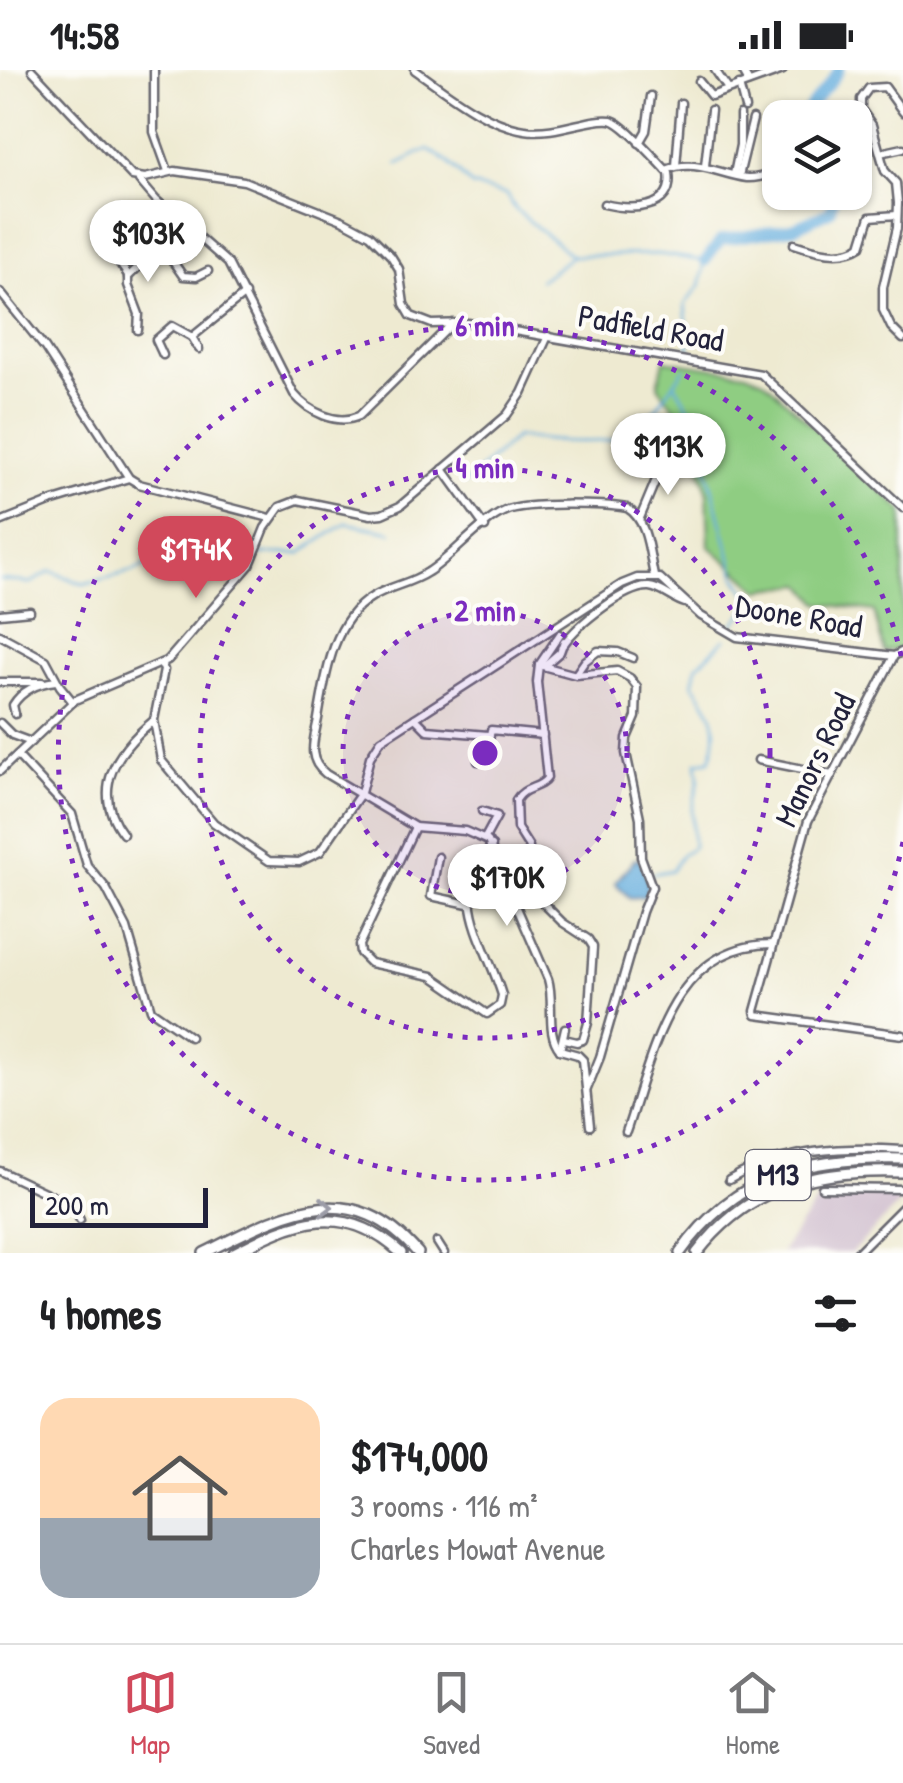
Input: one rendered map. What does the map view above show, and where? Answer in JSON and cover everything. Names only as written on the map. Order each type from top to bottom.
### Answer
[{"type":"highway","name":"M13","points":[[680,1253],[717,1211],[749,1188],[780,1174],[840,1159],[903,1159]]},
{"type":"highway","name":"M13","points":[[697,1253],[729,1218],[779,1188],[834,1173],[903,1172]]},
{"type":"highway","points":[[204,1253],[279,1216],[322,1206],[358,1210],[380,1219],[418,1253]]},
{"type":"highway","points":[[234,1253],[292,1224],[318,1220],[366,1230],[401,1253]]},
{"type":"street","points":[[32,70],[121,168],[138,178],[145,189],[228,262],[294,394],[306,406],[339,420],[359,416],[453,323]]},
{"type":"street","points":[[154,70],[154,132],[168,171]]},
{"type":"street","points":[[415,70],[486,116],[515,128],[552,131],[614,121],[666,170],[670,185],[656,203],[629,210],[604,204]]},
{"type":"street","points":[[716,70],[728,89]]},
{"type":"street","points":[[742,70],[749,82]]},
{"type":"street","points":[[699,81],[708,96],[783,70]]},
{"type":"street","points":[[737,175],[742,111],[739,85]]},
{"type":"street","points":[[903,112],[885,87],[872,87],[864,93],[861,109],[872,125],[884,171],[896,186],[898,215],[882,304],[888,321],[903,339]]},
{"type":"street","points":[[639,143],[646,131],[651,96]]},
{"type":"street","points":[[676,166],[681,103]]},
{"type":"street","points":[[705,166],[711,110]]},
{"type":"street","points":[[737,175],[753,119]]},
{"type":"street","points":[[880,152],[903,148]]},
{"type":"street","points":[[666,170],[705,166],[752,178],[762,176]]},
{"type":"street","name":"Padfield Road","points":[[138,178],[168,171],[254,184],[357,227],[379,243],[396,263],[404,304],[412,316],[432,324],[453,323],[548,336],[762,374],[903,508]]},
{"type":"street","points":[[794,244],[825,252],[852,252],[861,246],[870,217],[898,215]]},
{"type":"street","points":[[128,277],[183,223]]},
{"type":"street","points":[[111,233],[108,246],[128,277],[139,314],[138,330]]},
{"type":"street","points":[[162,246],[184,276],[196,277],[208,271]]},
{"type":"street","points":[[0,292],[45,348],[129,478],[139,484],[270,518]]},
{"type":"street","points":[[192,337],[244,294]]},
{"type":"street","points":[[163,354],[156,340],[170,326],[192,337],[199,349]]},
{"type":"street","points":[[0,771],[73,702],[110,682],[168,660],[250,565],[270,518],[280,508],[298,500],[361,514],[382,514],[400,506],[514,405],[548,336]]},
{"type":"street","points":[[640,519],[665,458],[676,454]]},
{"type":"street","points":[[443,470],[485,527]]},
{"type":"street","points":[[0,522],[129,478]]},
{"type":"street","points":[[161,662],[164,670],[154,720],[161,760],[208,816],[265,858],[277,864],[299,862],[320,852],[361,793],[366,767],[381,740],[557,631],[622,584],[654,576],[640,519],[632,510],[620,506],[539,506],[505,511],[428,572],[367,600],[338,638],[326,677],[312,756],[321,770],[361,793],[415,827],[465,831],[485,838],[492,846],[548,979],[553,1003],[553,1040],[560,1050],[580,1056],[588,1090],[590,1126]]},
{"type":"street","name":"Doone Road","points":[[654,576],[673,587],[686,604],[719,629],[738,637],[894,656]]},
{"type":"street","points":[[541,667],[560,652],[578,626],[625,595],[655,588],[686,604]]},
{"type":"street","points":[[0,614],[30,610]]},
{"type":"street","points":[[557,631],[564,644]]},
{"type":"street","points":[[528,870],[530,847],[518,831],[516,819],[518,796],[547,778],[537,694],[541,667],[557,631]]},
{"type":"street","points":[[0,635],[48,662],[56,681],[73,702]]},
{"type":"street","points":[[576,675],[598,651],[634,658]]},
{"type":"street","points":[[894,656],[903,651]]},
{"type":"street","name":"Manors Road","points":[[894,656],[806,826],[755,1014],[903,1035]]},
{"type":"street","points":[[541,667],[576,675],[617,671],[630,678],[636,687],[636,716],[626,753],[640,818],[641,856],[652,887],[588,1090]]},
{"type":"street","points":[[0,682],[56,681]]},
{"type":"street","points":[[15,714],[18,698],[43,682]]},
{"type":"street","points":[[415,718],[426,730],[488,735]]},
{"type":"street","points":[[123,834],[108,812],[108,785],[127,748],[154,720]]},
{"type":"street","points":[[0,723],[17,738],[32,742]]},
{"type":"street","points":[[478,761],[486,760],[492,730],[542,735]]},
{"type":"street","points":[[18,754],[74,817],[87,865],[106,888],[127,928],[152,1010],[190,1037]]},
{"type":"street","points":[[758,760],[832,776]]},
{"type":"street","points":[[482,811],[498,818],[516,819]]},
{"type":"street","points":[[485,838],[498,818]]},
{"type":"street","points":[[415,827],[359,946],[361,956],[370,963],[432,976],[457,990],[476,1009],[492,1012],[500,1005],[502,995],[468,904],[474,866],[492,846]]},
{"type":"street","points":[[438,857],[430,887],[432,898],[468,904]]},
{"type":"street","points":[[542,902],[562,922],[588,939],[594,954],[586,1032],[577,1042],[564,1039]]},
{"type":"street","points":[[626,1132],[666,1016],[688,982],[709,965],[742,949],[772,944]]},
{"type":"street","points":[[560,1050],[566,1028]]},
{"type":"street","points":[[729,1180],[756,1168],[823,1150],[903,1150]]},
{"type":"street","points":[[0,1171],[72,1205],[80,1220]]},
{"type":"street","points":[[822,1188],[903,1189]]},
{"type":"street","points":[[857,1253],[903,1207]]},
{"type":"street","points":[[437,1242],[444,1253]]},
{"type":"shaded area","points":[[875,1192],[903,1196],[903,1200],[851,1253],[781,1253],[821,1194]]},
{"type":"green space","points":[[664,360],[746,373],[764,380],[903,511],[903,648],[884,652],[874,611],[819,603],[803,584],[759,590],[709,546],[707,490],[684,421],[658,386]]},
{"type":"water","points":[[635,859],[640,859],[648,882],[646,896],[630,898],[615,883]]},
{"type":"waterway","points":[[816,100],[839,70]]},
{"type":"waterway","points":[[398,164],[428,149],[472,186],[507,195],[516,210],[572,256],[658,254],[705,261],[700,286],[685,304],[690,356]]},
{"type":"waterway","points":[[705,261],[721,240],[794,228],[830,210]]},
{"type":"waterway","points":[[540,280],[571,257]]},
{"type":"waterway","points":[[464,484],[516,437],[589,442],[627,435],[652,413],[685,368]]},
{"type":"waterway","points":[[675,384],[692,413],[736,577],[749,596],[746,610],[731,627]]},
{"type":"waterway","points":[[0,580],[31,583],[51,571],[83,584],[134,571],[159,558],[301,553],[346,523],[392,532]]},
{"type":"waterway","points":[[652,874],[672,870],[682,854],[693,847],[697,762],[710,760],[715,738],[711,711],[693,684],[697,666],[725,639]]}]
